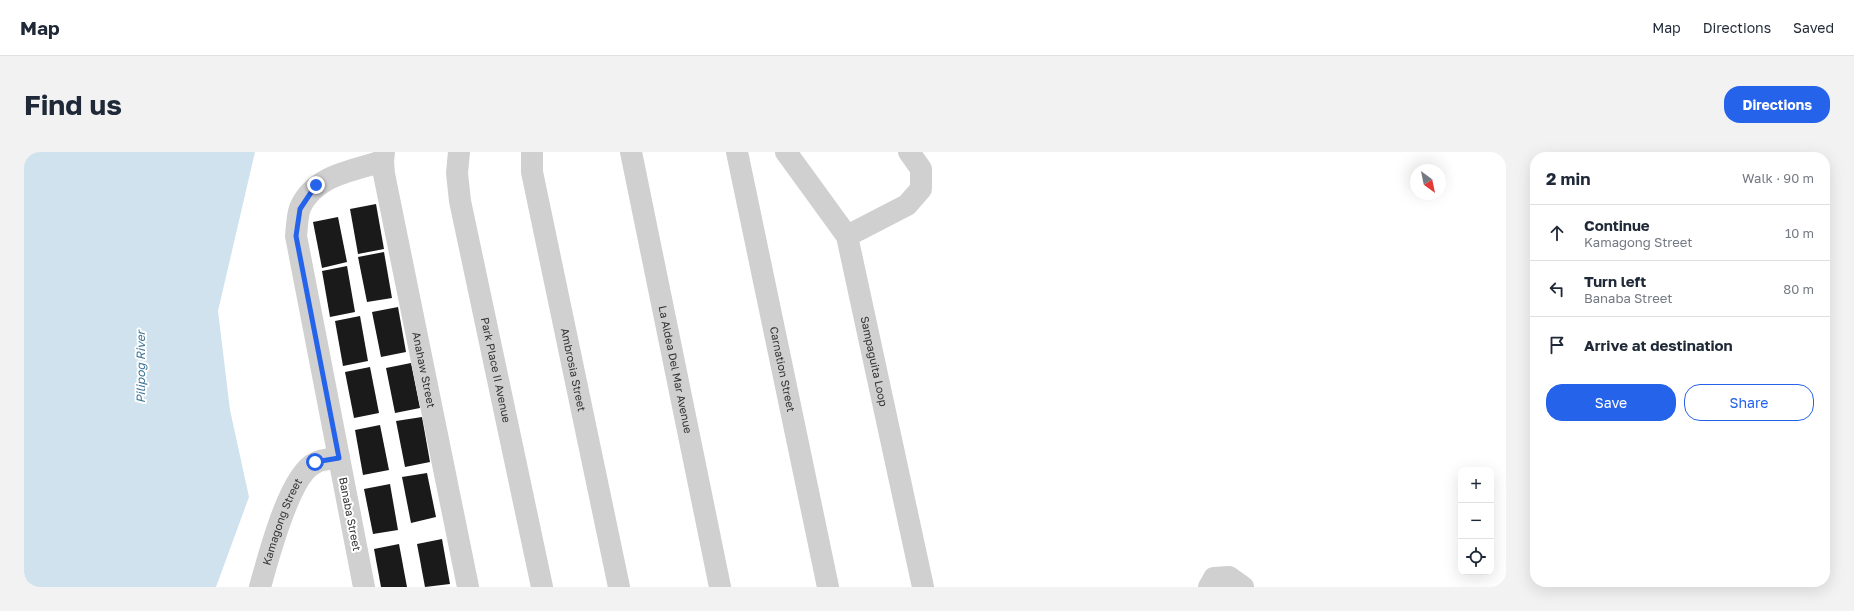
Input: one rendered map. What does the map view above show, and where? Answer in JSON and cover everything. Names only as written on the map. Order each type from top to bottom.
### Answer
[{"type":"street","name":"Park Place II Avenue","points":[[459,152],[457,173],[460,201],[542,587]]},
{"type":"street","name":"Ambrosia Street","points":[[532,152],[532,172],[619,587]]},
{"type":"street","name":"La Aldea Del Mar Avenue","points":[[631,152],[720,587]]},
{"type":"street","name":"Carnation Street","points":[[737,152],[828,587]]},
{"type":"street","name":"Sampaguita Loop","points":[[786,152],[847,236],[923,587]]},
{"type":"street","points":[[847,236],[907,205],[921,189],[921,169],[910,152]]},
{"type":"street","name":"Banaba Street","points":[[364,587],[296,236],[300,209],[316,185],[331,177],[383,156]]},
{"type":"street","name":"Anahaw Street","points":[[383,156],[468,587]]},
{"type":"street","name":"Kamagong Street","points":[[260,587],[278,525],[302,473],[315,462],[339,458]]},
{"type":"street","points":[[1209,587],[1214,578],[1229,577],[1243,587]]},
{"type":"water","name":"Pilipog River","points":[[24,152],[255,152],[218,311],[230,410],[249,497],[216,587],[24,587]]},
{"type":"building","points":[[376,204],[384,249],[358,254],[350,209]]},
{"type":"building","points":[[338,217],[347,262],[322,268],[313,222]]},
{"type":"building","points":[[384,252],[392,298],[367,302],[358,257]]},
{"type":"building","points":[[347,266],[355,312],[330,317],[322,271]]},
{"type":"building","points":[[398,307],[406,352],[381,357],[372,312]]},
{"type":"building","points":[[360,316],[368,361],[343,366],[335,321]]},
{"type":"building","points":[[411,363],[420,408],[395,413],[386,368]]},
{"type":"building","points":[[370,367],[379,413],[354,418],[345,372]]},
{"type":"building","points":[[422,417],[430,462],[405,467],[396,421]]},
{"type":"building","points":[[380,425],[389,470],[363,475],[355,430]]},
{"type":"building","points":[[427,473],[436,517],[411,523],[402,477]]},
{"type":"building","points":[[390,484],[398,530],[373,534],[364,489]]},
{"type":"building","points":[[442,539],[450,584],[425,587],[417,544]]},
{"type":"building","points":[[399,544],[407,587],[381,587],[374,549]]},
{"type":"route","points":[[315,462],[339,458],[296,236],[300,209],[316,185]]}]
